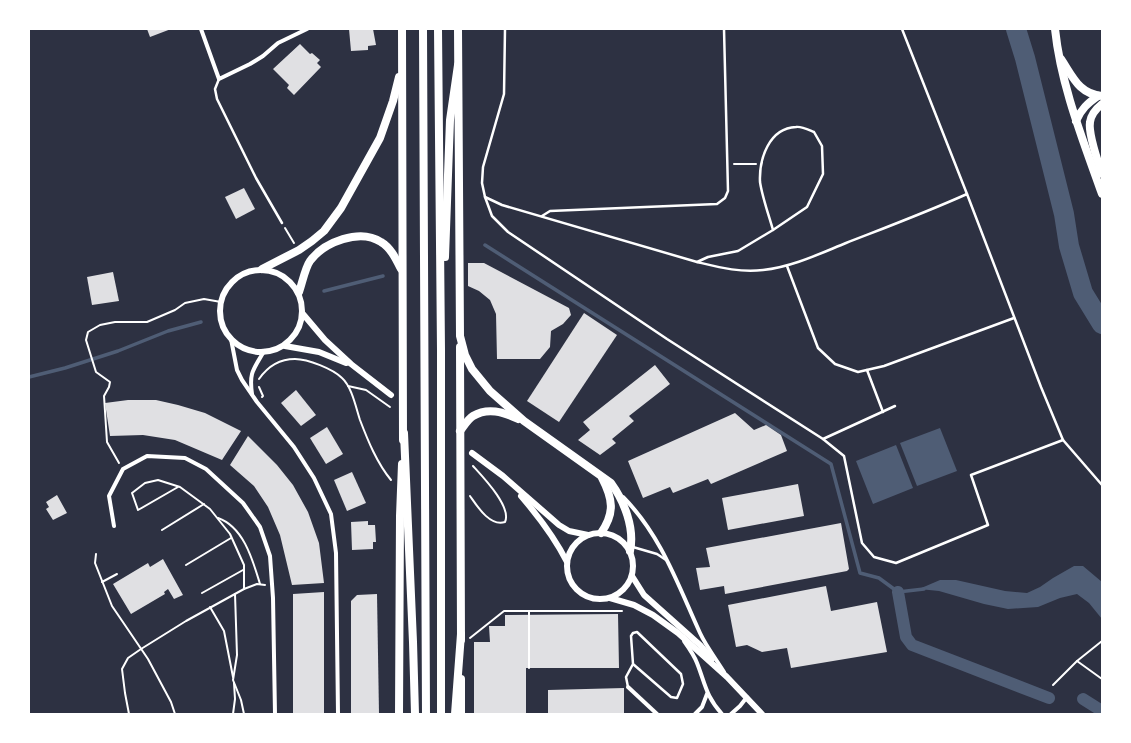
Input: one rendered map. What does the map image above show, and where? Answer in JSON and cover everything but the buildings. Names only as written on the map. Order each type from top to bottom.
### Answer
[{"type":"main road","points":[[402,29],[404,433],[415,714]]},
{"type":"main road","points":[[423,29],[426,714]]},
{"type":"main road","points":[[438,29],[441,350],[441,714]]},
{"type":"main road","points":[[458,29],[461,714]]},
{"type":"main road","points":[[1054,29],[1065,87],[1102,194]]},
{"type":"main road","points":[[1058,54],[1075,81],[1084,92],[1100,96]]},
{"type":"main road","points":[[262,269],[299,250],[312,241],[324,231],[341,208],[380,138],[393,101],[402,65]]},
{"type":"main road","points":[[441,350],[450,120],[458,65]]},
{"type":"main road","points":[[1076,121],[1086,104],[1100,96]]},
{"type":"main road","points":[[1102,104],[1095,111],[1090,121],[1090,133],[1102,174]]},
{"type":"main road","points":[[299,292],[309,261],[325,246],[356,236],[381,242],[390,250],[402,270]]},
{"type":"main road","points":[[460,336],[465,355],[472,370],[490,391],[524,421],[611,483],[618,493],[630,524],[629,547]]},
{"type":"main road","points":[[460,431],[472,417],[485,410],[497,411],[524,421]]},
{"type":"main road","points":[[399,714],[401,492],[404,433]]},
{"type":"main road","points":[[601,475],[607,487],[611,507],[609,519],[601,533]]},
{"type":"main road","points":[[455,714],[461,634]]},
{"type":"street","points":[[202,29],[219,79],[250,64],[263,56],[278,43],[307,29]]},
{"type":"street","points":[[262,269],[273,271],[292,283],[299,292],[303,314],[300,326],[294,337],[285,346],[274,351],[263,353],[251,352],[240,347],[231,339],[223,328],[220,315],[221,302],[226,289],[236,278],[248,272],[262,269]]},
{"type":"street","points":[[303,314],[325,340],[351,364],[391,395]]},
{"type":"street","points":[[231,339],[238,370],[242,380],[257,402],[294,447],[314,478],[331,514],[336,553],[338,714]]},
{"type":"street","points":[[285,346],[318,352],[351,364]]},
{"type":"street","points":[[252,394],[250,383],[252,372],[263,353]]},
{"type":"street","points":[[472,453],[503,476],[559,525],[569,531],[588,535]]},
{"type":"street","points":[[114,526],[109,496],[123,469],[147,456],[185,458],[206,469],[243,504],[260,527],[270,556],[272,585],[274,714]]},
{"type":"street","points":[[503,476],[540,518],[560,547],[567,562],[568,576],[582,594],[595,599],[610,598],[617,595],[629,584],[634,563],[629,547],[615,536],[601,533],[588,535],[582,538],[572,548],[567,562]]},
{"type":"street","points":[[618,493],[643,519],[668,561],[701,634],[727,677]]},
{"type":"street","points":[[632,576],[644,595],[700,645],[727,677]]},
{"type":"street","points":[[610,598],[634,605],[653,615],[678,633],[727,677],[762,714]]},
{"type":"street","points":[[678,633],[697,662],[707,694],[722,714]]},
{"type":"street","points":[[628,687],[657,714]]},
{"type":"street","points":[[695,714],[702,707],[707,694]]},
{"type":"street","points":[[731,714],[747,697]]},
{"type":"lane","points":[[505,29],[504,94],[484,167],[482,183],[492,216],[508,232],[667,339],[823,439],[844,456],[862,543],[874,557],[896,562],[988,525],[971,475],[1063,440]]},
{"type":"lane","points":[[541,217],[550,211],[717,204],[725,198],[728,191],[724,29]]},
{"type":"lane","points":[[902,29],[1063,440],[1102,485]]},
{"type":"lane","points":[[219,79],[215,89],[217,99],[256,178],[282,223]]},
{"type":"lane","points":[[697,262],[708,257],[738,251],[773,230],[807,207],[823,174],[822,146],[814,132],[797,126],[780,131],[767,145],[761,164],[760,183],[773,230]]},
{"type":"lane","points":[[485,197],[502,205],[541,217],[697,262],[743,271],[787,266],[926,212],[967,194]]},
{"type":"lane","points":[[787,266],[818,348],[835,364],[858,372],[884,366],[1014,318]]},
{"type":"lane","points":[[867,370],[883,412]]},
{"type":"lane","points":[[823,439],[895,406]]},
{"type":"lane","points":[[629,547],[656,554],[668,561]]},
{"type":"lane","points":[[628,687],[626,677],[633,664],[631,636],[633,633],[637,632],[681,674],[683,684],[677,698],[671,697],[633,664]]},
{"type":"path","points":[[727,164],[761,164]]},
{"type":"path","points":[[282,223],[299,250]]},
{"type":"path","points":[[123,469],[108,442],[104,396],[110,382],[96,372],[86,340],[88,332],[100,325],[115,322],[147,322],[175,310],[185,302],[204,299],[221,302]]},
{"type":"path","points":[[257,402],[263,396],[258,384],[259,380],[264,371],[275,363],[289,359],[302,359],[323,366],[342,378],[348,386],[360,422],[372,449],[384,471],[401,492]]},
{"type":"path","points":[[348,386],[366,390],[390,407]]},
{"type":"path","points":[[461,482],[486,516],[494,522],[500,524],[505,522],[507,518],[506,512],[500,500],[487,481],[473,466]]},
{"type":"path","points":[[178,486],[138,510],[132,493],[145,483],[158,480],[178,486],[210,508],[231,538],[244,565],[244,589]]},
{"type":"path","points":[[162,530],[204,504]]},
{"type":"path","points":[[217,518],[227,521],[242,539],[253,561],[260,584]]},
{"type":"path","points":[[186,565],[231,538]]},
{"type":"path","points":[[96,554],[95,563],[112,606],[148,659],[171,702],[175,714]]},
{"type":"path","points":[[202,593],[244,570]]},
{"type":"path","points":[[102,582],[117,574]]},
{"type":"path","points":[[129,714],[122,669],[128,658],[141,648],[210,607],[244,589],[257,584],[272,585]]},
{"type":"path","points":[[235,594],[237,655],[233,680],[241,700],[244,714]]},
{"type":"path","points":[[210,607],[224,631],[233,680],[235,699],[233,714]]},
{"type":"path","points":[[529,611],[529,668]]},
{"type":"path","points":[[461,646],[504,612],[626,612]]},
{"type":"path","points":[[1053,685],[1077,661],[1102,641]]},
{"type":"path","points":[[1077,661],[1102,679]]},
{"type":"water","points":[[940,428],[957,471],[917,486],[900,443]]},
{"type":"water","points":[[896,445],[913,488],[873,504],[856,461]]},
{"type":"water","points":[[1074,566],[1083,566],[1102,582],[1102,619],[1089,603],[1077,594],[1060,598],[1038,607],[1008,609],[984,604],[939,591],[919,589],[940,580],[956,580],[1005,591],[1027,593],[1040,587]]},
{"type":"waterway","points":[[1016,29],[1025,58],[1064,214],[1069,246],[1083,293],[1102,324]]},
{"type":"waterway","points":[[485,245],[831,464],[860,573],[879,578],[898,592],[924,589]]},
{"type":"waterway","points":[[324,291],[383,276]]},
{"type":"waterway","points":[[29,377],[65,368],[118,351],[168,331],[201,322]]},
{"type":"waterway","points":[[898,592],[906,637],[912,645],[1049,698]]},
{"type":"waterway","points":[[1083,699],[1102,711]]}]
